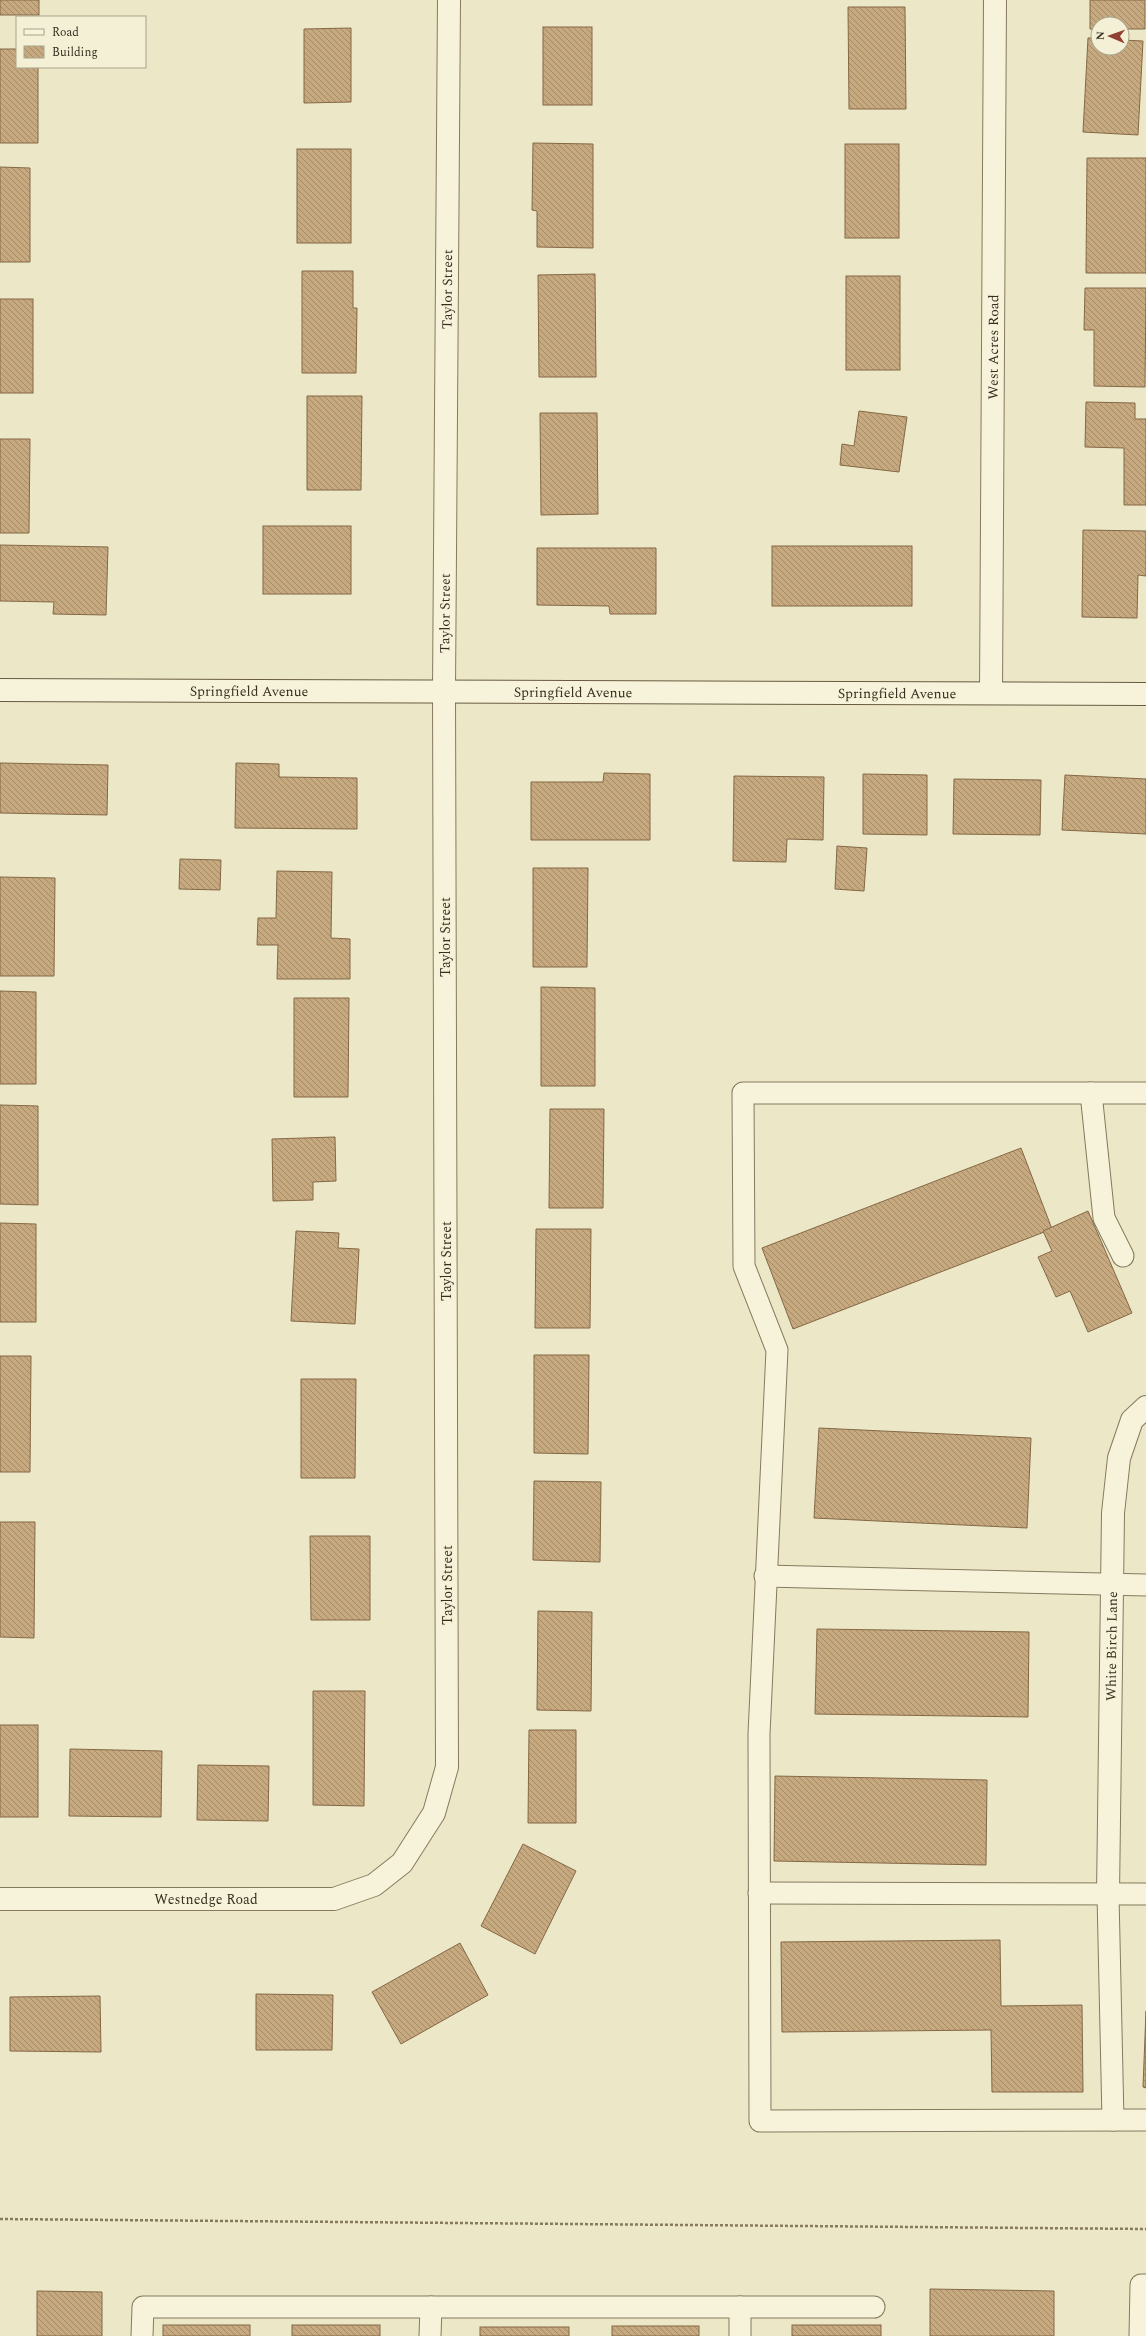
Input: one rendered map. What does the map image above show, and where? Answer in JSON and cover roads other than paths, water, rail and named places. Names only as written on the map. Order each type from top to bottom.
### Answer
[{"type":"street","name":"Taylor Street","points":[[402,1863],[434,1813],[447,1767],[444,690],[449,0]]},
{"type":"street","name":"West Acres Road","points":[[991,693],[995,0]]},
{"type":"street","name":"Springfield Avenue","points":[[0,690],[444,690],[1146,694]]},
{"type":"street","name":"White Birch Lane","points":[[1108,1894],[1113,1513],[1119,1458],[1132,1420],[1146,1407]]},
{"type":"street","name":"Westnedge Road","points":[[0,1899],[334,1899],[374,1885],[402,1863]]},
{"type":"lane","points":[[1146,1093],[744,1093],[744,1266],[777,1350],[765,1576],[759,1734],[760,2121],[1146,2120]]},
{"type":"lane","points":[[1091,1093],[1104,1218],[1123,1256]]},
{"type":"lane","points":[[765,1576],[1146,1585]]},
{"type":"lane","points":[[759,1893],[1146,1894]]},
{"type":"lane","points":[[1108,1894],[1113,2120]]},
{"type":"lane","points":[[1140,2336],[1141,2285],[1146,2285]]},
{"type":"lane","points":[[142,2336],[143,2307],[874,2307]]},
{"type":"lane","points":[[430,2336],[431,2307]]},
{"type":"lane","points":[[740,2307],[740,2336]]}]
